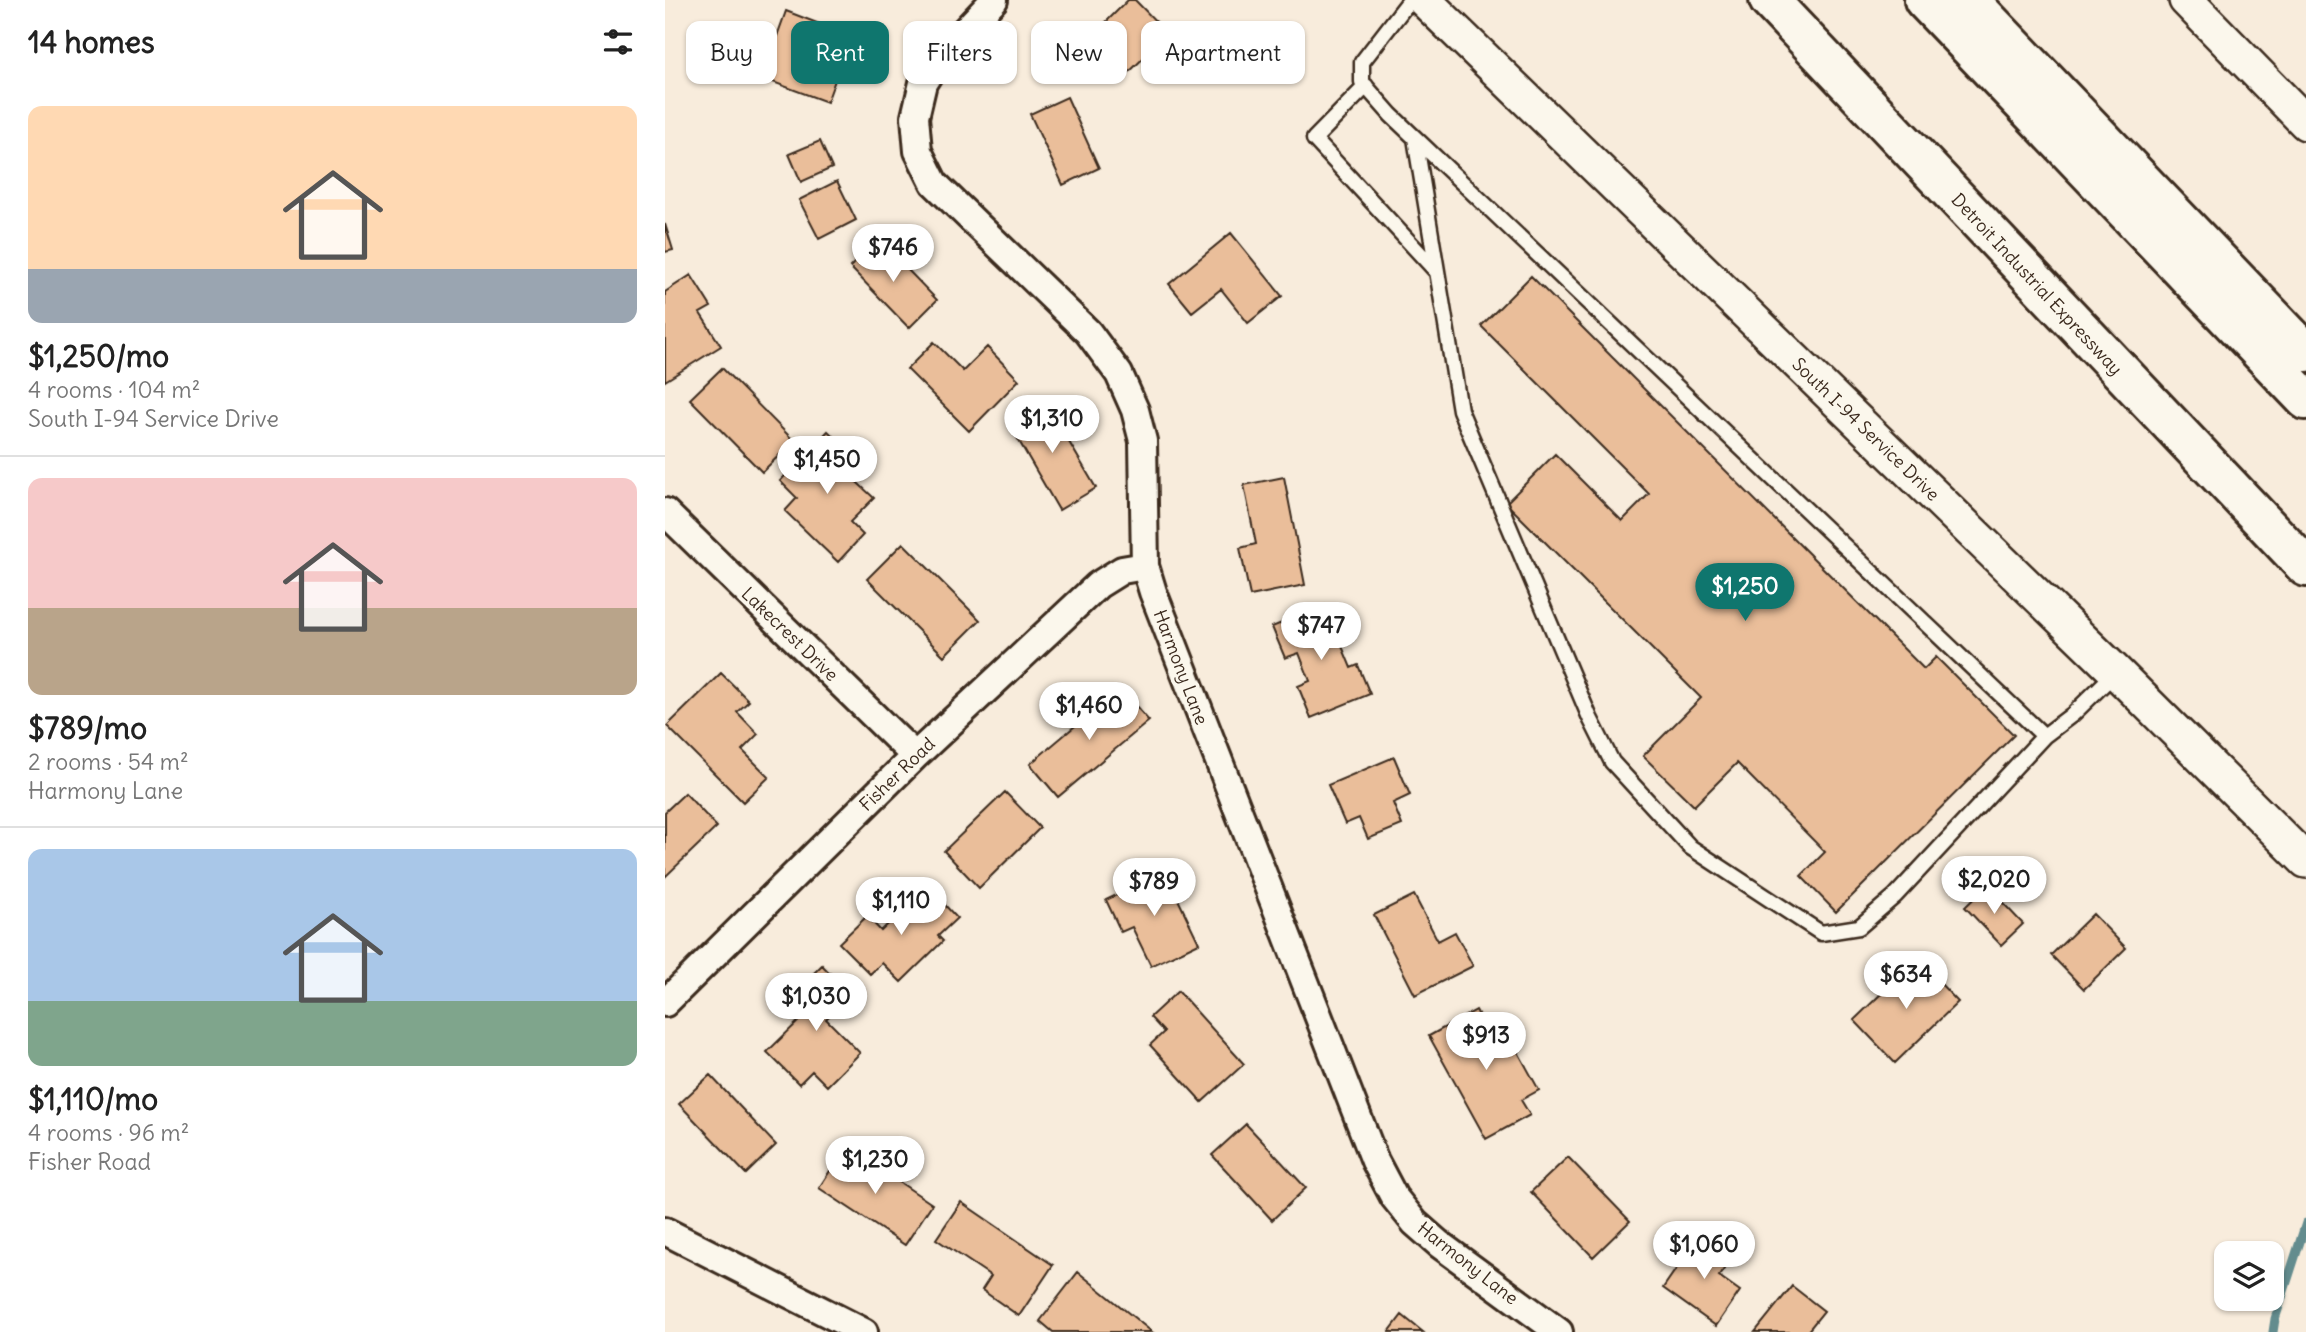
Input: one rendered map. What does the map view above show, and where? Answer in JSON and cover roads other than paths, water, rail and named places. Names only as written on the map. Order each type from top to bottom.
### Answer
[{"type":"highway","name":"Detroit Industrial Expressway","points":[[1769,0],[2306,567]]},
{"type":"highway","points":[[1924,0],[2306,400]]},
{"type":"highway","points":[[1969,0],[2306,352]]},
{"type":"street","name":"Harmony Lane","points":[[994,0],[939,58],[923,83],[915,117],[918,152],[934,183],[1088,332],[1119,374],[1135,410],[1143,441],[1145,566],[1179,665],[1374,1161],[1394,1197],[1415,1223],[1439,1244],[1559,1332]]},
{"type":"street","name":"South I-94 Service Drive","points":[[1424,0],[2116,672],[2306,861]]},
{"type":"street","points":[[2186,0],[2306,123]]},
{"type":"street","name":"Lakecrest Drive","points":[[665,512],[915,756]]},
{"type":"street","name":"Fisher Road","points":[[665,1003],[915,756],[1098,585],[1122,570],[1145,566]]},
{"type":"street","points":[[665,1231],[864,1332]]},
{"type":"lane","points":[[1410,0],[1362,62],[1362,82],[1415,138],[2044,736]]},
{"type":"lane","points":[[1366,86],[1314,139],[1437,272]]},
{"type":"lane","points":[[1415,138],[1460,410],[1590,718],[1612,762],[1690,847],[1821,933],[1859,927],[1895,896],[2044,736],[2073,714],[2116,672]]},
{"type":"waterway","points":[[2273,1332],[2306,1223]]}]
